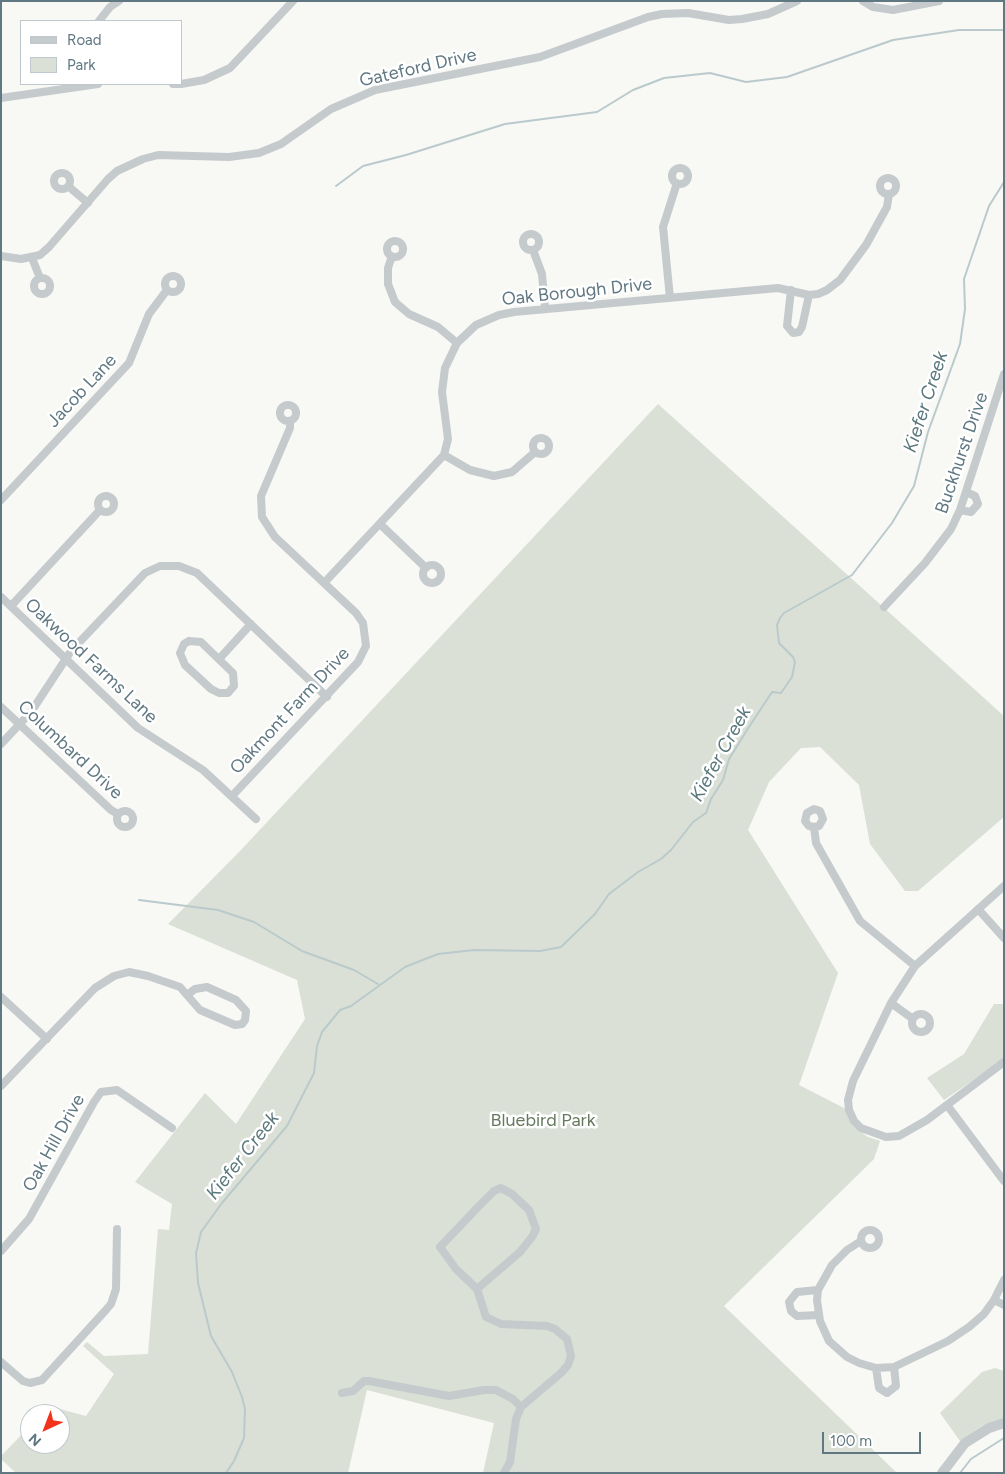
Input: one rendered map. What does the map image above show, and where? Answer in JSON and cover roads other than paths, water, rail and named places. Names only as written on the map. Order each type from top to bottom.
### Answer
[{"type":"street","points":[[100,20],[110,7],[119,1]]},
{"type":"street","points":[[182,84],[204,80],[230,68],[293,1]]},
{"type":"street","name":"Gateford Drive","points":[[32,258],[49,247],[108,178],[143,159],[158,155],[229,157],[259,153],[282,144],[331,109],[375,90],[540,57],[648,17],[662,14],[688,13],[729,20],[742,19],[768,14],[797,1]]},
{"type":"street","points":[[863,1],[873,7],[893,10],[939,1]]},
{"type":"street","points":[[1,98],[91,85]]},
{"type":"street","points":[[670,298],[663,227],[677,183]]},
{"type":"street","points":[[68,186],[88,203]]},
{"type":"street","points":[[791,290],[787,326],[794,333],[799,332],[802,327],[809,295],[827,290],[842,278],[871,238],[887,207],[889,194]]},
{"type":"street","points":[[533,250],[542,274],[545,309]]},
{"type":"street","points":[[1,256],[32,258],[40,278]]},
{"type":"street","points":[[392,256],[387,279],[395,302],[409,314],[438,327],[457,343]]},
{"type":"street","name":"Oak Borough Drive","points":[[444,455],[448,439],[442,392],[448,361],[457,343],[476,325],[487,319],[499,314],[545,309],[778,288],[809,295]]},
{"type":"street","name":"Jacob Lane","points":[[1,500],[129,363],[148,314],[166,290]]},
{"type":"street","name":"Buckhurst Drive","points":[[884,607],[939,547],[960,510],[1004,374]]},
{"type":"street","name":"Oakmont Farm Drive","points":[[232,796],[358,662],[366,646],[363,623],[356,613],[275,537],[262,517],[261,496],[290,428],[290,421]]},
{"type":"street","points":[[324,583],[444,455],[470,470],[494,476],[512,472],[535,452]]},
{"type":"street","points":[[960,510],[971,512],[978,504],[975,496],[966,492]]},
{"type":"street","points":[[11,606],[100,510]]},
{"type":"street","points":[[380,524],[426,568]]},
{"type":"street","points":[[1,744],[30,712],[66,658],[145,573],[160,566],[179,566],[197,573],[327,696]]},
{"type":"street","name":"Oakwood Farms Lane","points":[[1,597],[138,728],[199,767],[256,819]]},
{"type":"street","points":[[220,658],[251,624]]},
{"type":"street","points":[[194,640],[201,642],[220,658],[235,677],[234,686],[228,693],[224,694],[212,689],[185,665],[180,653],[184,644],[194,640]]},
{"type":"street","name":"Columbard Drive","points":[[1,707],[111,810],[118,814]]},
{"type":"street","points":[[814,809],[822,813],[823,819],[819,826],[814,828],[809,826],[805,818],[807,813],[814,809]]},
{"type":"street","points":[[814,828],[816,843],[860,921],[915,966]]},
{"type":"street","points":[[1004,886],[915,966],[891,1003],[849,1090],[848,1105],[854,1121],[861,1128],[886,1137],[900,1136],[947,1105],[1004,1062]]},
{"type":"street","points":[[978,909],[1004,938]]},
{"type":"street","points":[[1,1086],[95,988],[114,976],[129,972],[148,976],[180,987],[200,1010],[235,1025],[242,1024],[245,1020],[246,1011],[236,1000],[207,987],[195,989],[187,994]]},
{"type":"street","points":[[1,997],[47,1039]]},
{"type":"street","points":[[891,1003],[913,1019]]},
{"type":"street","name":"Oak Hill Drive","points":[[1,1251],[29,1219],[101,1092],[117,1090],[172,1128]]},
{"type":"street","points":[[947,1105],[1004,1181]]},
{"type":"street","points":[[477,1289],[520,1252],[532,1238],[536,1229],[528,1210],[512,1194],[501,1188],[494,1191],[440,1247],[456,1269],[477,1289],[482,1309],[486,1317],[492,1322],[547,1326],[562,1333],[570,1347],[571,1356],[568,1365],[553,1382],[521,1408],[516,1419],[510,1462],[504,1473]]},
{"type":"street","points":[[1,1362],[23,1381],[37,1382],[48,1374],[95,1323],[111,1304],[116,1289],[117,1230]]},
{"type":"street","points":[[861,1241],[847,1250],[832,1264],[818,1290],[819,1315],[823,1330],[838,1350],[859,1363],[876,1368],[894,1367],[960,1334],[984,1314],[994,1300],[1004,1280]]},
{"type":"street","points":[[818,1290],[798,1292],[789,1302],[791,1311],[797,1316],[819,1315]]},
{"type":"street","points":[[994,1300],[1004,1305]]},
{"type":"street","points":[[876,1368],[880,1388],[888,1393],[896,1386],[894,1367]]},
{"type":"street","points":[[342,1393],[353,1390],[364,1381],[449,1396],[484,1390],[496,1390],[513,1399],[521,1408]]},
{"type":"street","points":[[942,1473],[965,1443],[989,1428],[1004,1422]]},
{"type":"waterway","points":[[336,186],[363,166],[406,155],[505,124],[597,112],[633,90],[664,78],[710,73],[746,82],[787,77],[893,40],[959,30],[1004,30]]},
{"type":"waterway","name":"Kiefer Creek","points":[[226,1473],[234,1461],[244,1438],[245,1409],[232,1372],[211,1336],[198,1283],[196,1253],[201,1232],[222,1203],[287,1126],[314,1073],[317,1046],[322,1032],[340,1010],[351,1006],[405,967],[438,954],[474,950],[540,951],[561,947],[595,914],[609,894],[638,872],[661,859],[671,850],[693,822],[706,813],[711,799],[723,780],[729,759],[747,730],[772,692],[781,693],[792,677],[795,662],[793,657],[779,643],[777,625],[780,618],[784,613],[852,575],[892,523],[914,486],[928,432],[960,344],[965,309],[964,279],[989,206],[1004,182]]},
{"type":"waterway","points":[[139,900],[218,910],[254,922],[302,951],[354,970],[378,984]]},
{"type":"waterway","points":[[960,1473],[971,1459],[1004,1438]]},
{"type":"park label","name":"Bluebird Park","points":[[543,1121]]}]
